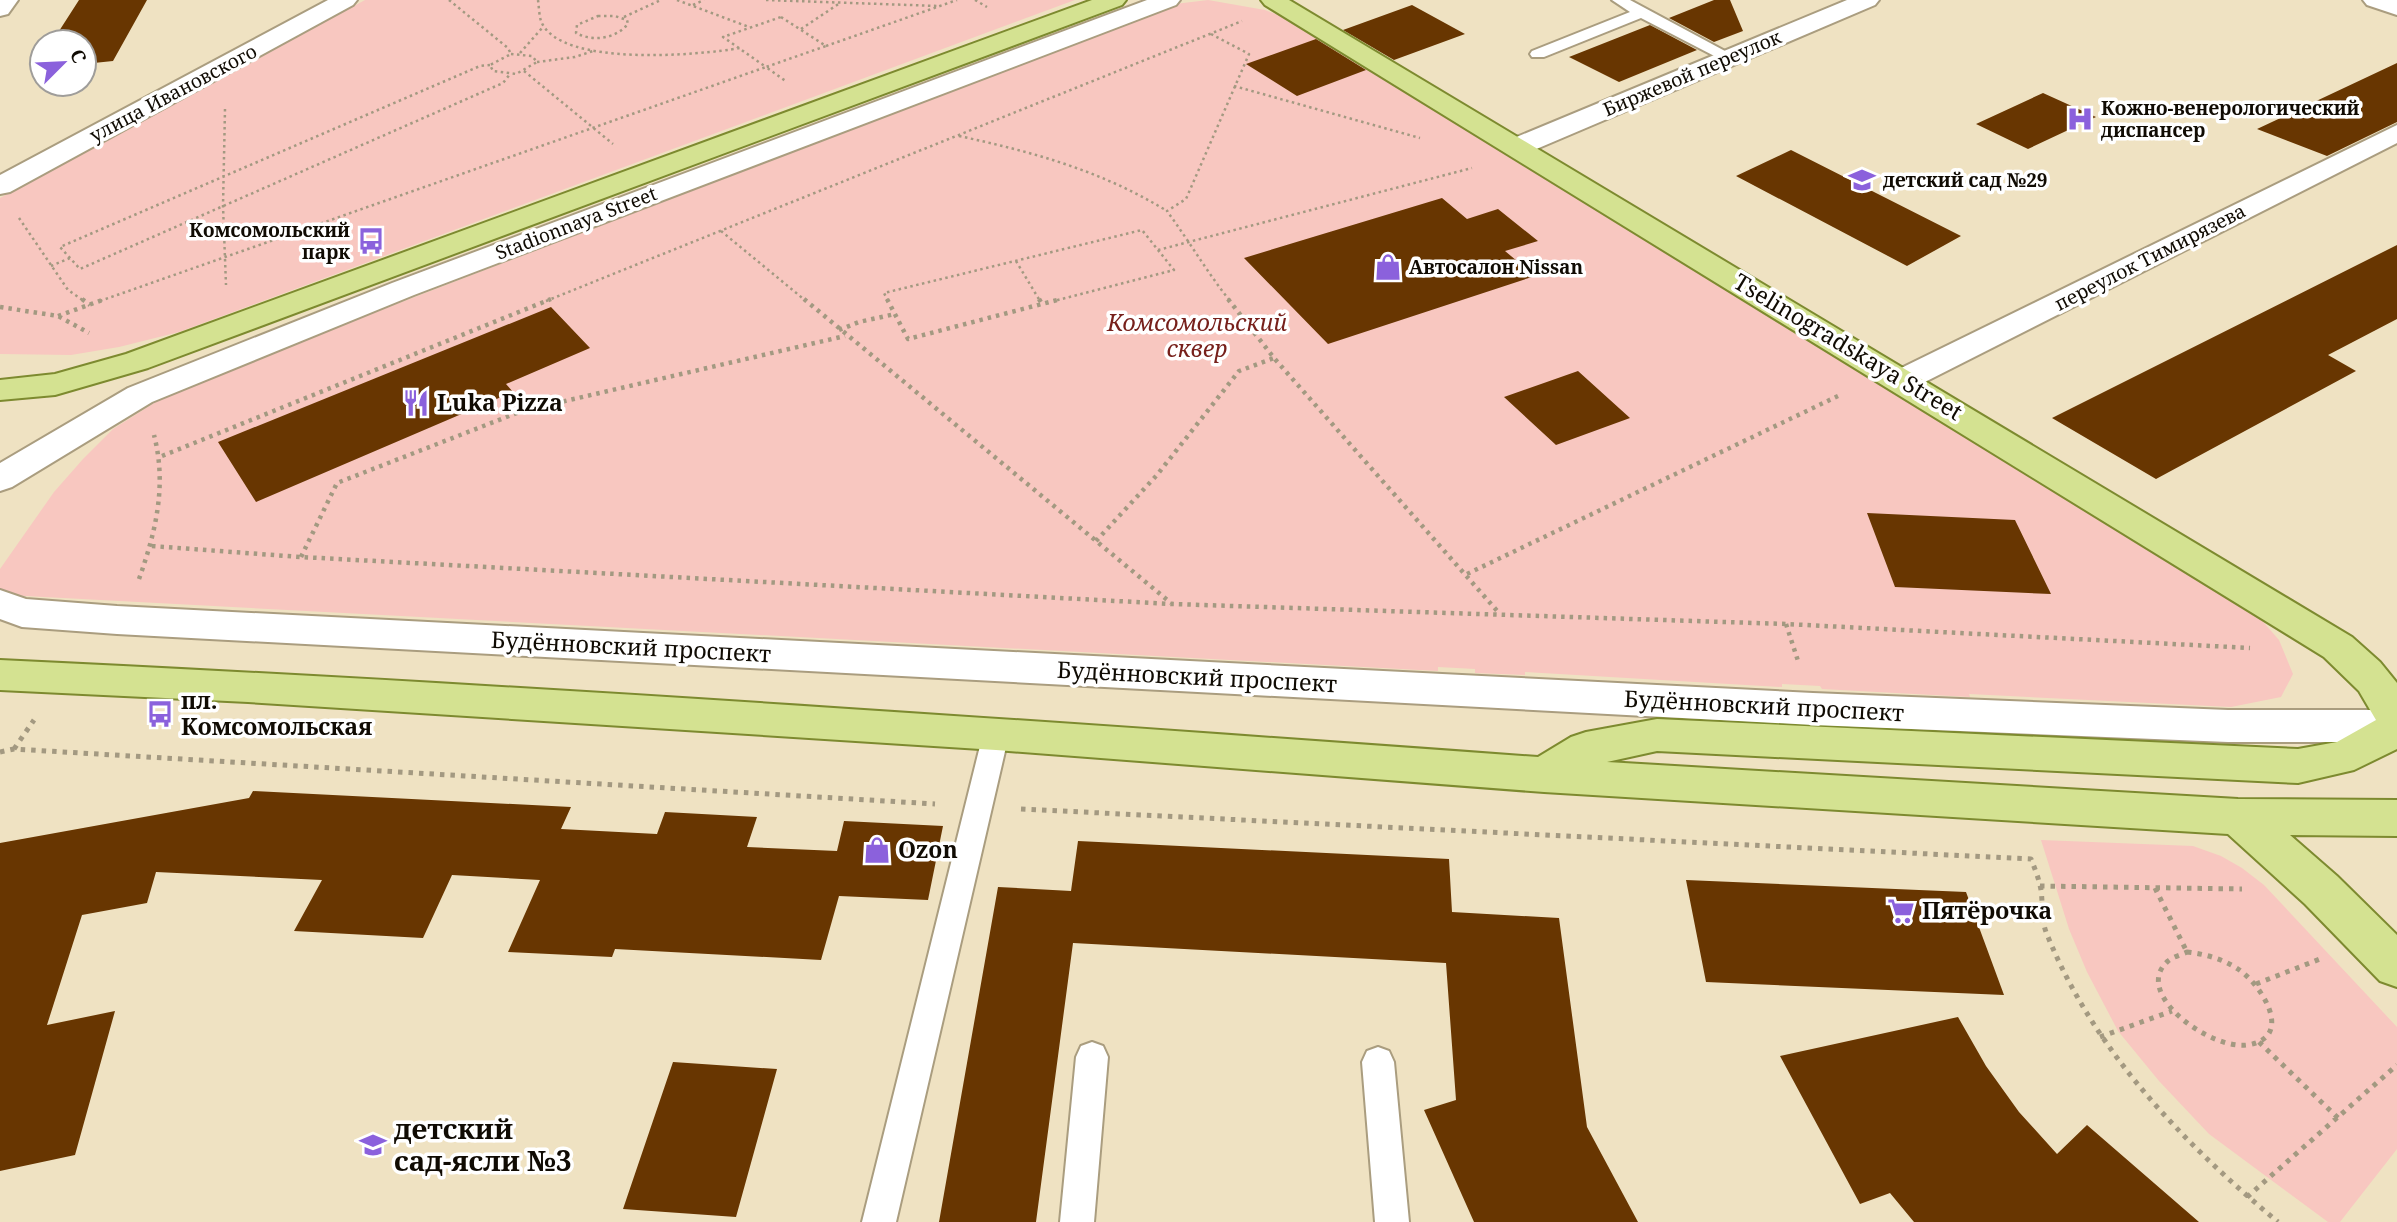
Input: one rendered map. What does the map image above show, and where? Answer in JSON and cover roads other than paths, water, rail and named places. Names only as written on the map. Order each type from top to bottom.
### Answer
[{"type":"main road","name":"Stadionnaya Street","points":[[0,390],[56,383],[88,375],[216,333],[1114,0]]},
{"type":"main road","name":"Tselinogradskaya Street","points":[[1278,2],[2338,647],[2386,694],[2397,725]]},
{"type":"main road","points":[[0,675],[248,687],[996,734],[1544,775],[2238,817],[2397,818]]},
{"type":"main road","points":[[1544,775],[1586,749],[1657,735],[2298,766],[2352,756],[2376,744],[2397,725]]},
{"type":"main road","points":[[2238,817],[2321,890],[2384,953]]},
{"type":"street","points":[[0,9],[6,0]]},
{"type":"street","name":"улица Ивановского","points":[[0,186],[345,0]]},
{"type":"street","name":"Stadionnaya Street","points":[[0,479],[140,394],[403,289],[1168,0]]},
{"type":"street","name":"Биржевой переулок","points":[[1517,146],[1867,0]]},
{"type":"street","points":[[2375,0],[2397,8]]},
{"type":"street","name":"переулок Тимирязева","points":[[1903,380],[2397,133]]},
{"type":"street","name":"Будённовский проспект","points":[[0,604],[22,612],[117,621],[1785,708],[2228,726],[2397,725]]},
{"type":"lane","points":[[1619,0],[1730,58]]},
{"type":"lane","points":[[1538,54],[1642,12]]},
{"type":"lane","points":[[879,1222],[996,734]]},
{"type":"lane","points":[[1077,1222],[1092,1057]]},
{"type":"lane","points":[[1378,1062],[1392,1222]]},
{"type":"place","name":"Кожно-венерологический диспансер","points":[[2080,119]]},
{"type":"place","name":"детский сад №29","points":[[1862,180]]},
{"type":"place","name":"Комсомольский парк","points":[[371,241]]},
{"type":"place","name":"Автосалон Nissan","points":[[1388,267]]},
{"type":"place","name":"Luka Pizza","points":[[416,403]]},
{"type":"place","name":"пл. Комсомольская","points":[[160,714]]},
{"type":"place","name":"Ozon","points":[[877,850]]},
{"type":"place","name":"Пятёрочка","points":[[1901,911]]},
{"type":"place","name":"детский сад-ясли №3","points":[[373,1145]]},
{"type":"park label","name":"Комсомольский сквер","points":[[1197,336]]}]
